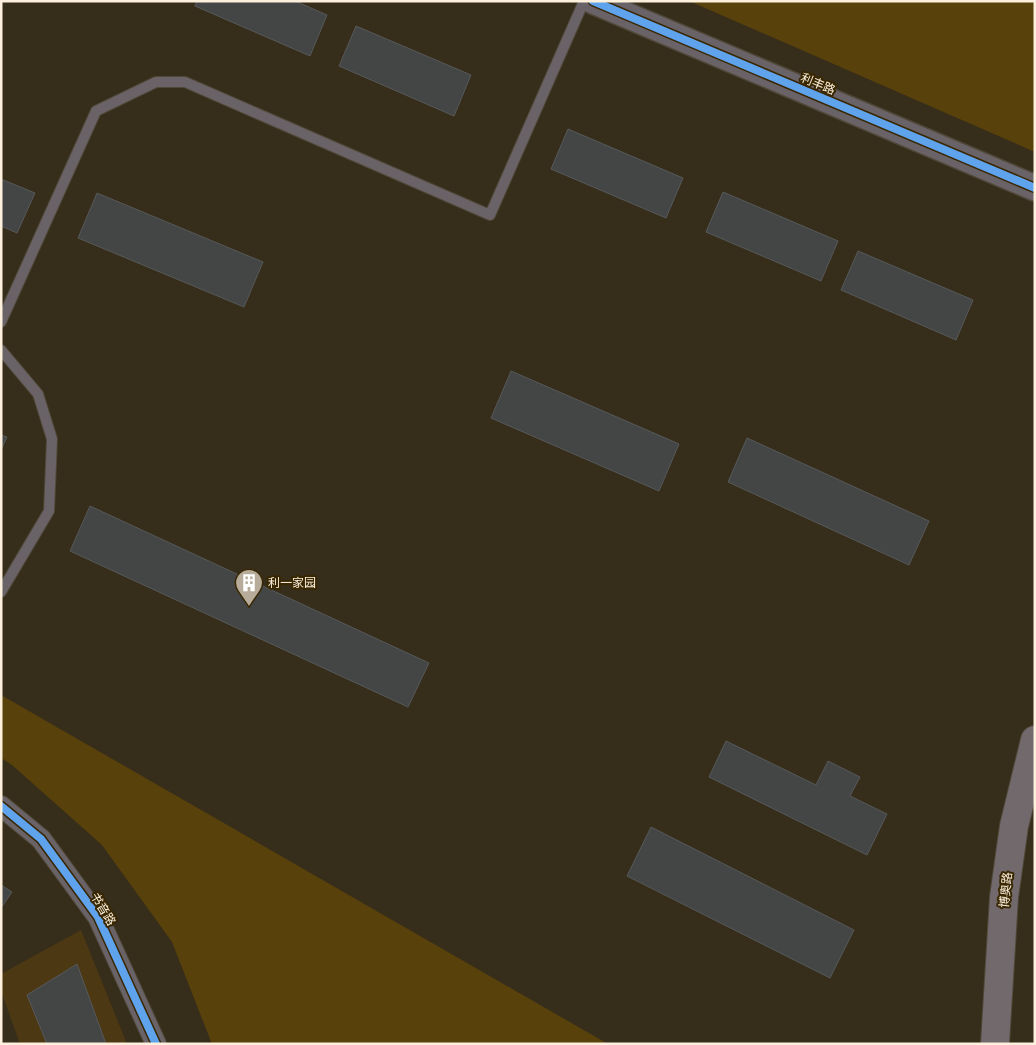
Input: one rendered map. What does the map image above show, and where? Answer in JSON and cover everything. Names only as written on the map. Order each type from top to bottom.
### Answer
[{"type":"main road","name":"博奥路","points":[[995,1044],[1004,897],[1014,826],[1035,740]]},
{"type":"street","name":"利丰路","points":[[593,1],[1035,188]]},
{"type":"street","name":"书音路","points":[[1,806],[41,839],[98,916],[156,1044]]},
{"type":"lane","points":[[1,322],[96,111],[156,82],[185,82],[490,215],[584,1]]},
{"type":"lane","points":[[1,350],[38,394],[52,439],[49,511],[1,592]]},
{"type":"shaded area","points":[[689,1],[1035,1],[1035,152]]},
{"type":"shaded area","points":[[1,695],[608,1044],[212,1044],[172,942],[102,845],[12,765],[1,758]]},
{"type":"shaded area","points":[[81,930],[127,1044],[20,1044],[1,991],[1,974]]},
{"type":"building","points":[[197,1],[295,1],[327,15],[310,56],[195,6]]},
{"type":"building","points":[[356,26],[471,75],[454,116],[339,66]]},
{"type":"building","points":[[568,129],[683,178],[666,218],[551,169]]},
{"type":"building","points":[[1,179],[35,193],[17,233],[1,226]]},
{"type":"building","points":[[723,192],[838,241],[821,281],[706,232]]},
{"type":"building","points":[[97,193],[263,262],[244,307],[78,238]]},
{"type":"building","points":[[858,251],[973,300],[956,340],[841,290]]},
{"type":"building","points":[[511,371],[679,444],[659,491],[491,418]]},
{"type":"building","points":[[1,435],[7,437],[1,450]]},
{"type":"building","points":[[747,438],[929,521],[909,565],[728,482]]},
{"type":"building","name":"利一家园","points":[[90,506],[429,663],[408,707],[70,551]]},
{"type":"building","points":[[726,741],[816,785],[828,761],[860,777],[850,796],[887,814],[867,855],[709,777]]},
{"type":"building","points":[[651,827],[854,930],[830,978],[627,876]]},
{"type":"building","points":[[1,885],[12,892],[1,908]]},
{"type":"building","points":[[77,964],[106,1044],[47,1044],[27,995]]},
{"type":"cycle path","points":[[593,1],[1035,188]]},
{"type":"cycle path","points":[[1,806],[41,839],[98,917],[156,1044]]},
{"type":"place","name":"利一家园","points":[[249,607]]}]
